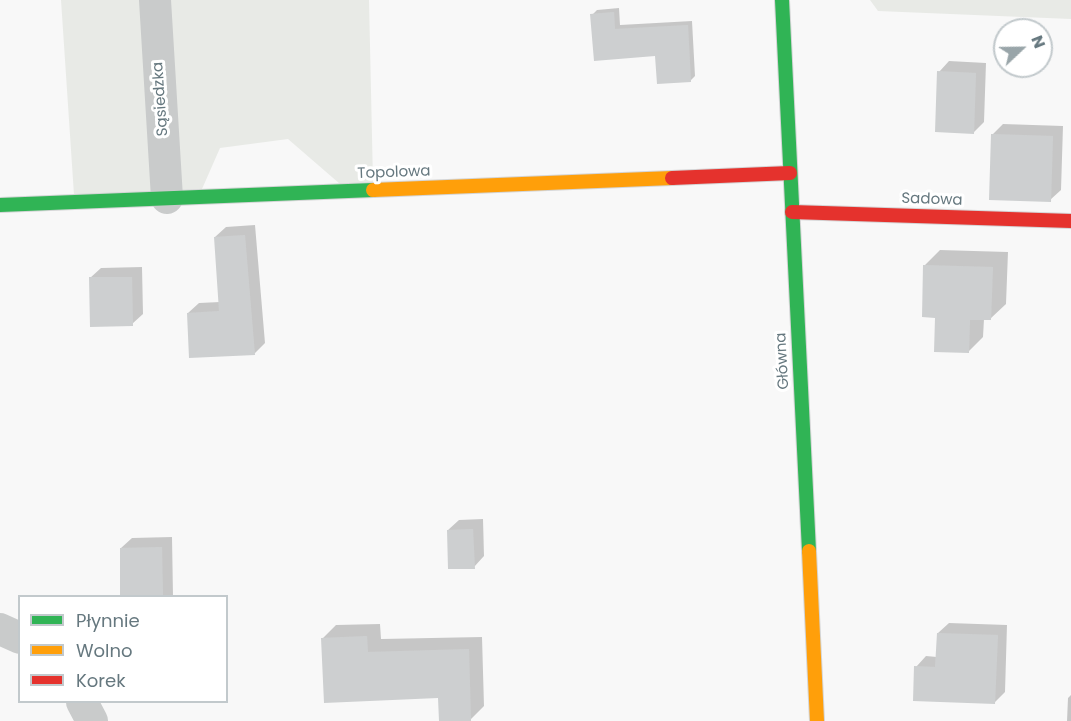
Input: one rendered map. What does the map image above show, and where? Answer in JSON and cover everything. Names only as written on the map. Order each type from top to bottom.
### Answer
[{"type":"street","name":"Sąsiedzka","points":[[155,0],[167,198]]},
{"type":"street","name":"Główna","points":[[782,0],[817,721]]},
{"type":"street","name":"Topolowa","points":[[0,205],[790,173]]},
{"type":"street","name":"Sadowa","points":[[792,212],[1071,221]]},
{"type":"street","points":[[0,630],[18,637]]},
{"type":"street","points":[[83,703],[92,721]]},
{"type":"shaded area","points":[[61,0],[369,0],[373,182],[340,184],[288,139],[220,148],[202,189],[74,195]]},
{"type":"shaded area","points":[[870,0],[1071,0],[1071,19],[878,11]]},
{"type":"building","points":[[614,12],[615,29],[688,25],[691,82],[657,84],[655,56],[594,61],[590,14]]},
{"type":"building","points":[[937,71],[976,73],[974,134],[935,132]]},
{"type":"building","points":[[991,134],[1053,136],[1051,202],[989,200]]},
{"type":"building","points":[[245,235],[255,355],[189,358],[187,313],[219,311],[214,237]]},
{"type":"building","points":[[923,265],[993,267],[991,320],[970,320],[969,353],[934,352],[935,318],[922,317]]},
{"type":"building","points":[[89,277],[132,277],[133,326],[90,327]]},
{"type":"building","points":[[473,529],[475,569],[448,569],[447,530]]},
{"type":"building","points":[[162,547],[163,595],[120,595],[120,548]]},
{"type":"building","points":[[937,633],[998,635],[995,704],[913,701],[914,666],[935,667]]},
{"type":"building","points":[[367,636],[368,652],[469,649],[471,721],[439,721],[438,698],[324,703],[321,638]]},
{"type":"traffic: fast","points":[[782,0],[809,551]]},
{"type":"traffic: fast","points":[[0,205],[373,190]]},
{"type":"traffic: slow","points":[[373,190],[672,178]]},
{"type":"traffic: slow","points":[[809,551],[817,721]]},
{"type":"traffic: jam","points":[[672,178],[790,173]]},
{"type":"traffic: jam","points":[[792,212],[1071,221]]}]
